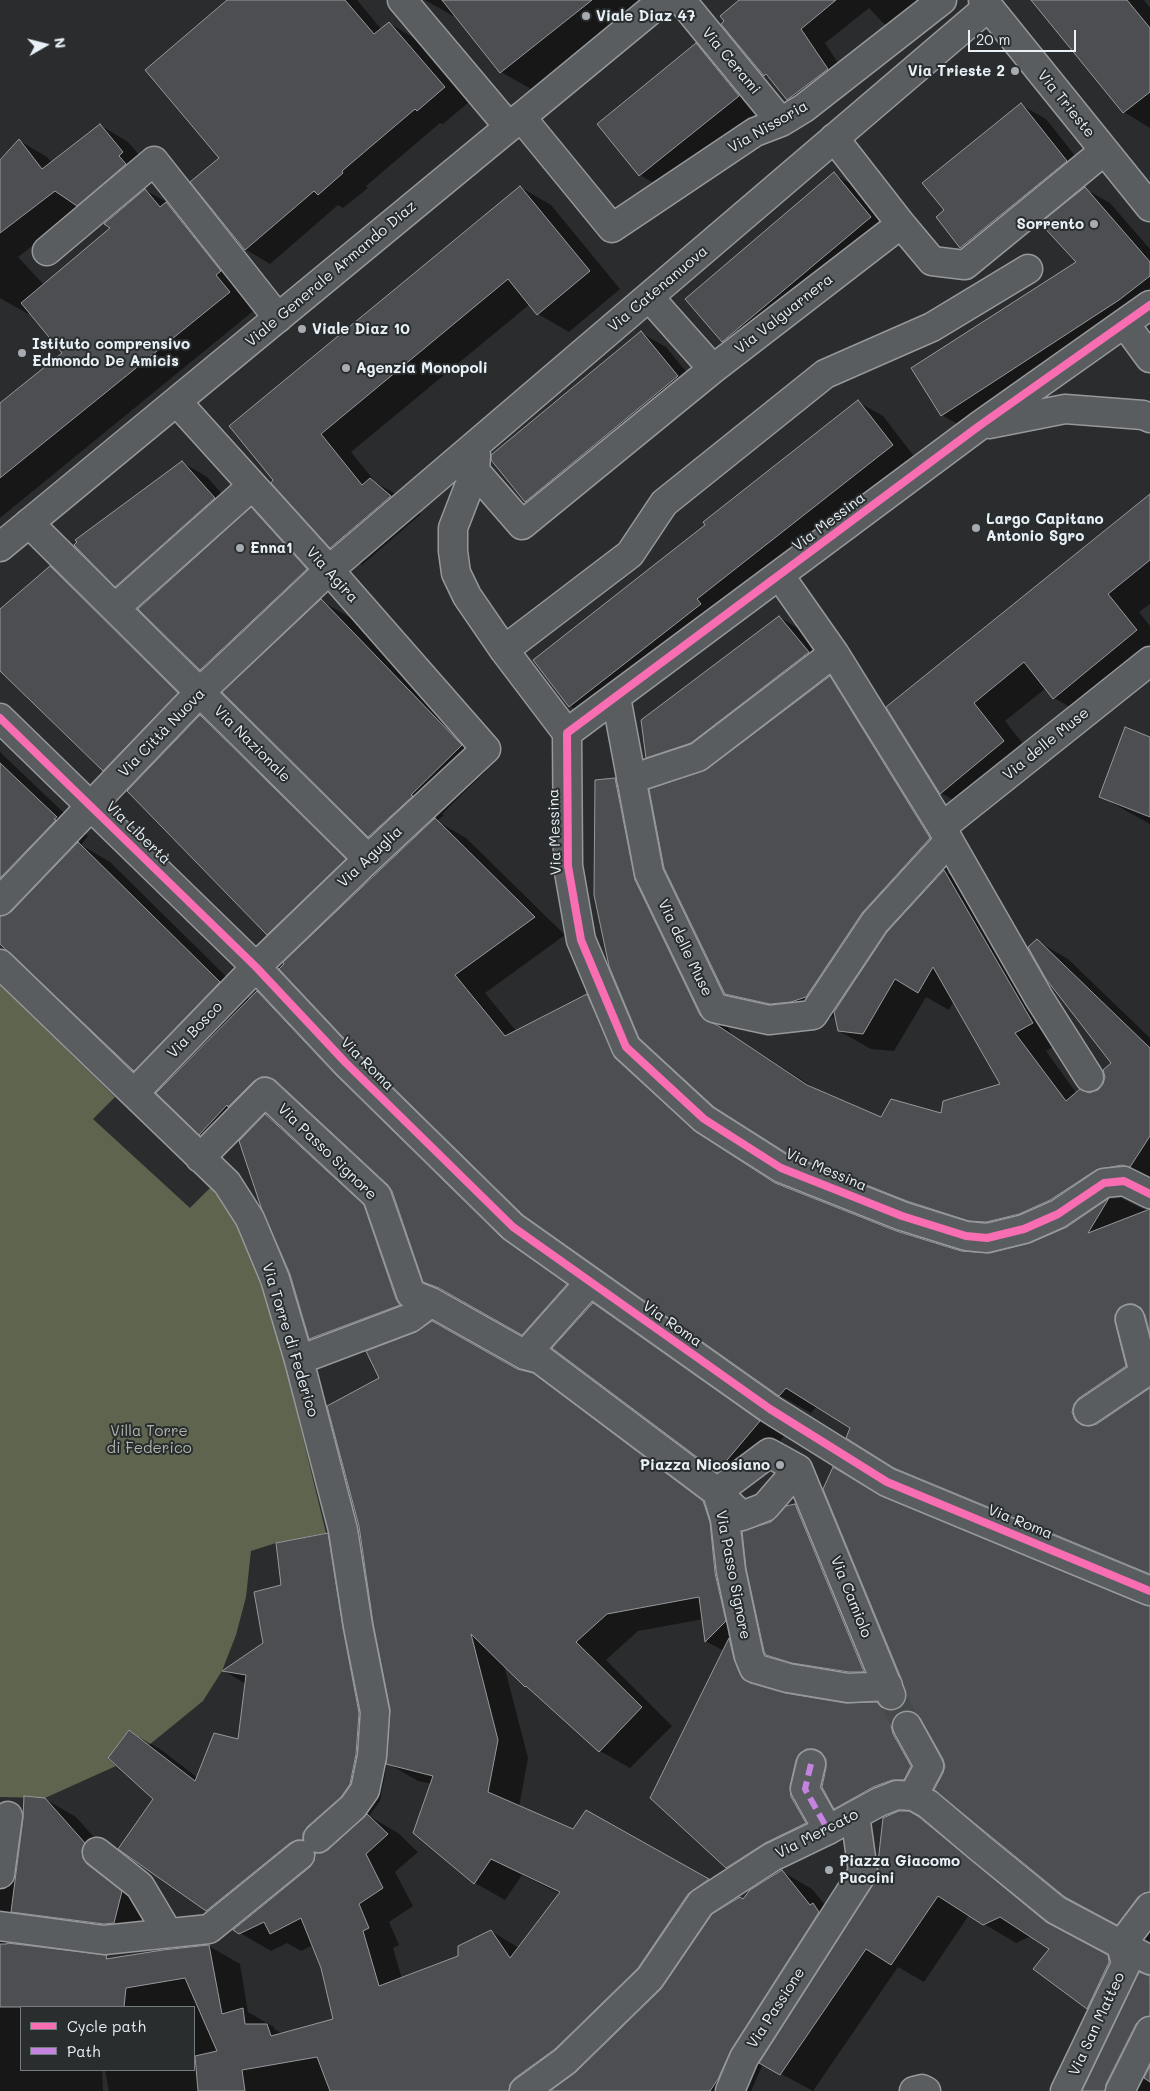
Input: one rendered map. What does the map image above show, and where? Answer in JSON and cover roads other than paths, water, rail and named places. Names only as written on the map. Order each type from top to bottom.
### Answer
[{"type":"street","points":[[402,0],[515,122]]},
{"type":"street","name":"Viale Generale Armando Diaz","points":[[0,547],[662,0]]},
{"type":"street","name":"Via Cerami","points":[[681,0],[782,122]]},
{"type":"street","name":"Via Nissoria","points":[[515,122],[547,151],[612,228],[755,132],[782,122],[804,108],[942,0]]},
{"type":"street","name":"Via Catenanuova","points":[[329,570],[834,138],[985,4]]},
{"type":"street","name":"Via Trieste","points":[[985,4],[1150,207]]},
{"type":"street","points":[[834,138],[900,224],[932,261],[965,265],[1104,151]]},
{"type":"street","points":[[47,250],[154,161],[278,318]]},
{"type":"street","name":"Via Valguarnera","points":[[475,472],[522,525],[713,369],[900,224]]},
{"type":"street","points":[[504,650],[630,554],[664,503],[825,374],[932,327],[1028,269]]},
{"type":"street","points":[[649,297],[713,369]]},
{"type":"street","name":"Via Messina","points":[[1150,305],[979,426],[567,733],[568,866],[581,940],[626,1047],[704,1119],[781,1168],[902,1216],[966,1236],[987,1238],[1024,1229],[1058,1214],[1104,1183],[1124,1181],[1150,1194]]},
{"type":"street","points":[[1125,324],[1150,358]]},
{"type":"street","name":"Via Agira","points":[[176,402],[329,570],[486,749]]},
{"type":"street","points":[[979,426],[1065,409],[1143,415],[1150,418]]},
{"type":"street","points":[[477,444],[475,472],[453,528],[452,551],[456,573],[467,596],[504,650],[567,733]]},
{"type":"street","points":[[115,608],[252,486]]},
{"type":"street","name":"Via Nazionale","points":[[29,523],[368,859]]},
{"type":"street","name":"Via Città Nuova","points":[[0,901],[200,692],[329,570]]},
{"type":"street","points":[[780,576],[834,653],[946,834],[1039,998],[1089,1077]]},
{"type":"street","points":[[631,779],[698,757],[834,653]]},
{"type":"street","name":"Via delle Muse","points":[[616,697],[649,873],[714,1008],[769,1020],[812,1015],[875,922],[946,834],[1150,661]]},
{"type":"street","name":"Via Libertà","points":[[0,718],[256,967]]},
{"type":"street","name":"Via Aguglia","points":[[256,967],[486,749]]},
{"type":"street","name":"Via Torre di Federico","points":[[0,964],[227,1182],[250,1219],[274,1279],[298,1360],[343,1530],[374,1712],[372,1756],[365,1790],[353,1806],[309,1847],[210,1929],[168,1933]]},
{"type":"street","name":"Via Bosco","points":[[134,1092],[256,967]]},
{"type":"street","name":"Via Roma","points":[[256,967],[346,1063],[513,1227],[770,1409],[887,1482],[1150,1591]]},
{"type":"street","name":"Via Passo Signore","points":[[200,1158],[265,1092],[377,1196],[411,1294],[431,1302],[525,1355],[540,1359],[716,1492],[724,1519],[733,1580],[749,1656],[754,1668],[788,1678],[848,1688],[889,1690]]},
{"type":"street","points":[[525,1355],[590,1282]]},
{"type":"street","points":[[298,1360],[410,1318],[431,1302]]},
{"type":"street","points":[[1088,1411],[1147,1371],[1130,1319]]},
{"type":"street","points":[[770,1454],[798,1469],[765,1507],[742,1516],[716,1492],[770,1454]]},
{"type":"street","name":"Via Camiolo","points":[[798,1469],[889,1690]]},
{"type":"street","points":[[907,1726],[929,1766],[913,1796],[928,1804],[1056,1910],[1150,1960]]},
{"type":"street","points":[[811,1764],[804,1788],[828,1830]]},
{"type":"street","name":"Via Mercato","points":[[524,2091],[565,2061],[650,1978],[701,1903],[772,1857],[828,1830],[879,1802],[898,1795],[913,1796]]},
{"type":"street","name":"Via Passione","points":[[730,2091],[744,2058],[863,1872],[855,1815]]},
{"type":"street","points":[[0,1874],[8,1816]]},
{"type":"street","points":[[0,1926],[104,1940],[168,1933],[140,1886],[97,1852]]},
{"type":"street","points":[[1121,1945],[1150,1907]]},
{"type":"street","name":"Via San Matteo","points":[[1066,2091],[1126,1964],[1121,1945]]},
{"type":"street","points":[[1120,2091],[1150,2031]]},
{"type":"street","points":[[914,2091],[922,2089],[926,2091]]},
{"type":"tunnel","points":[[891,1695],[907,1726]]},
{"type":"place","name":"Viale Diaz 47","points":[[586,16]]},
{"type":"place","name":"Via Trieste 2","points":[[1015,71]]},
{"type":"place","name":"Sorrento","points":[[1094,224]]},
{"type":"place","name":"Viale Diaz 10","points":[[302,329]]},
{"type":"place","name":"Istituto comprensivo Edmondo De Amicis","points":[[22,353]]},
{"type":"place","name":"Agenzia Monopoli","points":[[346,368]]},
{"type":"place","name":"Largo Capitano Antonio Sgro","points":[[976,528]]},
{"type":"place","name":"Enna1","points":[[240,548]]},
{"type":"place","name":"Piazza Nicosiano","points":[[780,1465]]},
{"type":"place","name":"Piazza Giacomo Puccini","points":[[829,1870]]},
{"type":"park label","name":"Villa Torre di Federico","points":[[149,1440]]}]
